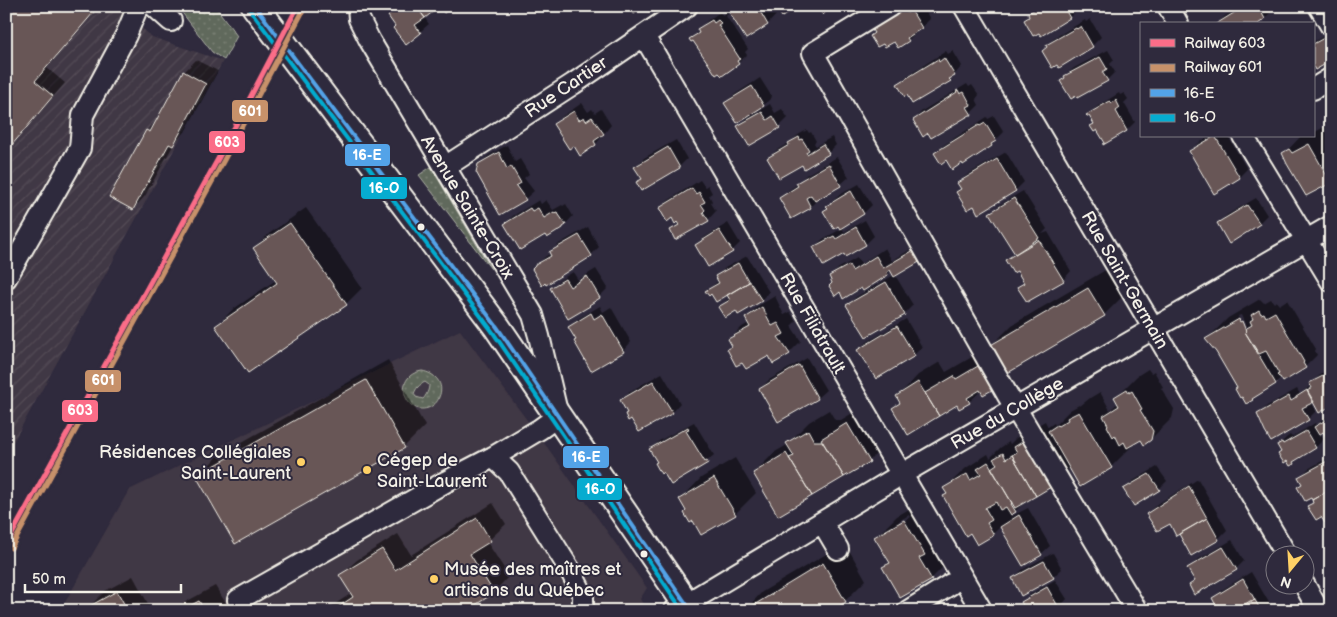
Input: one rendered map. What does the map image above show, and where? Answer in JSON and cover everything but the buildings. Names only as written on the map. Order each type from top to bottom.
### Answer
[{"type":"main road","name":"Avenue Sainte-Croix","points":[[255,6],[486,311],[558,416],[684,608]]},
{"type":"street","points":[[6,278],[80,148],[83,116],[140,6]]},
{"type":"street","points":[[154,6],[170,21]]},
{"type":"street","name":"Avenue Sainte-Croix","points":[[358,6],[360,19],[370,41],[533,315],[540,336],[558,416]]},
{"type":"street","name":"Rue Cartier","points":[[445,167],[687,6]]},
{"type":"street","points":[[890,6],[813,53],[1015,409],[1137,611]]},
{"type":"street","name":"Rue Saint-Germain","points":[[964,6],[1280,544]]},
{"type":"street","points":[[1168,6],[1177,22]]},
{"type":"street","points":[[1318,6],[1331,26]]},
{"type":"street","name":"Rue Filiatrault","points":[[644,36],[982,611]]},
{"type":"street","points":[[1314,88],[1331,78]]},
{"type":"street","points":[[1244,138],[1331,281]]},
{"type":"street","name":"Rue du Collège","points":[[684,608],[902,474],[1331,226]]},
{"type":"street","points":[[242,611],[238,600],[447,481],[493,457],[558,416]]},
{"type":"street","points":[[493,457],[509,472],[570,570],[584,595],[583,611]]},
{"type":"street","points":[[822,522],[838,549]]},
{"type":"street","points":[[908,611],[951,584]]},
{"type":"street","points":[[1310,594],[1319,611]]},
{"type":"shaded area","points":[[6,6],[117,6],[152,37],[223,61],[6,455]]},
{"type":"shaded area","name":"Cégep de Saint-Laurent","points":[[460,330],[550,451],[647,588],[640,599],[647,611],[60,611],[129,490]]},
{"type":"green space","points":[[177,6],[215,6],[237,36],[224,60],[212,52]]},
{"type":"green space","points":[[431,167],[491,269],[419,175]]},
{"type":"green space","points":[[422,371],[427,372],[438,380],[441,392],[435,404],[428,408],[420,409],[408,401],[404,387],[407,380],[413,374]],"holes":[[[425,382],[429,385],[423,399],[416,397],[414,394],[419,386]]]},
{"type":"rail line","name":"603","points":[[6,545],[219,157],[298,6]]},
{"type":"rail line","name":"601","points":[[11,548],[224,160],[304,9]]},
{"type":"transit line","name":"16-E","points":[[255,6],[497,327],[691,611]]},
{"type":"transit line","name":"16-O","points":[[250,10],[492,331],[683,611]]},
{"type":"place","name":"Résidences Collégiales Saint-Laurent","points":[[301,462]]},
{"type":"place","name":"Cégep de Saint-Laurent","points":[[367,470]]},
{"type":"place","name":"Musée des maîtres et artisans du Québec","points":[[434,579]]}]
